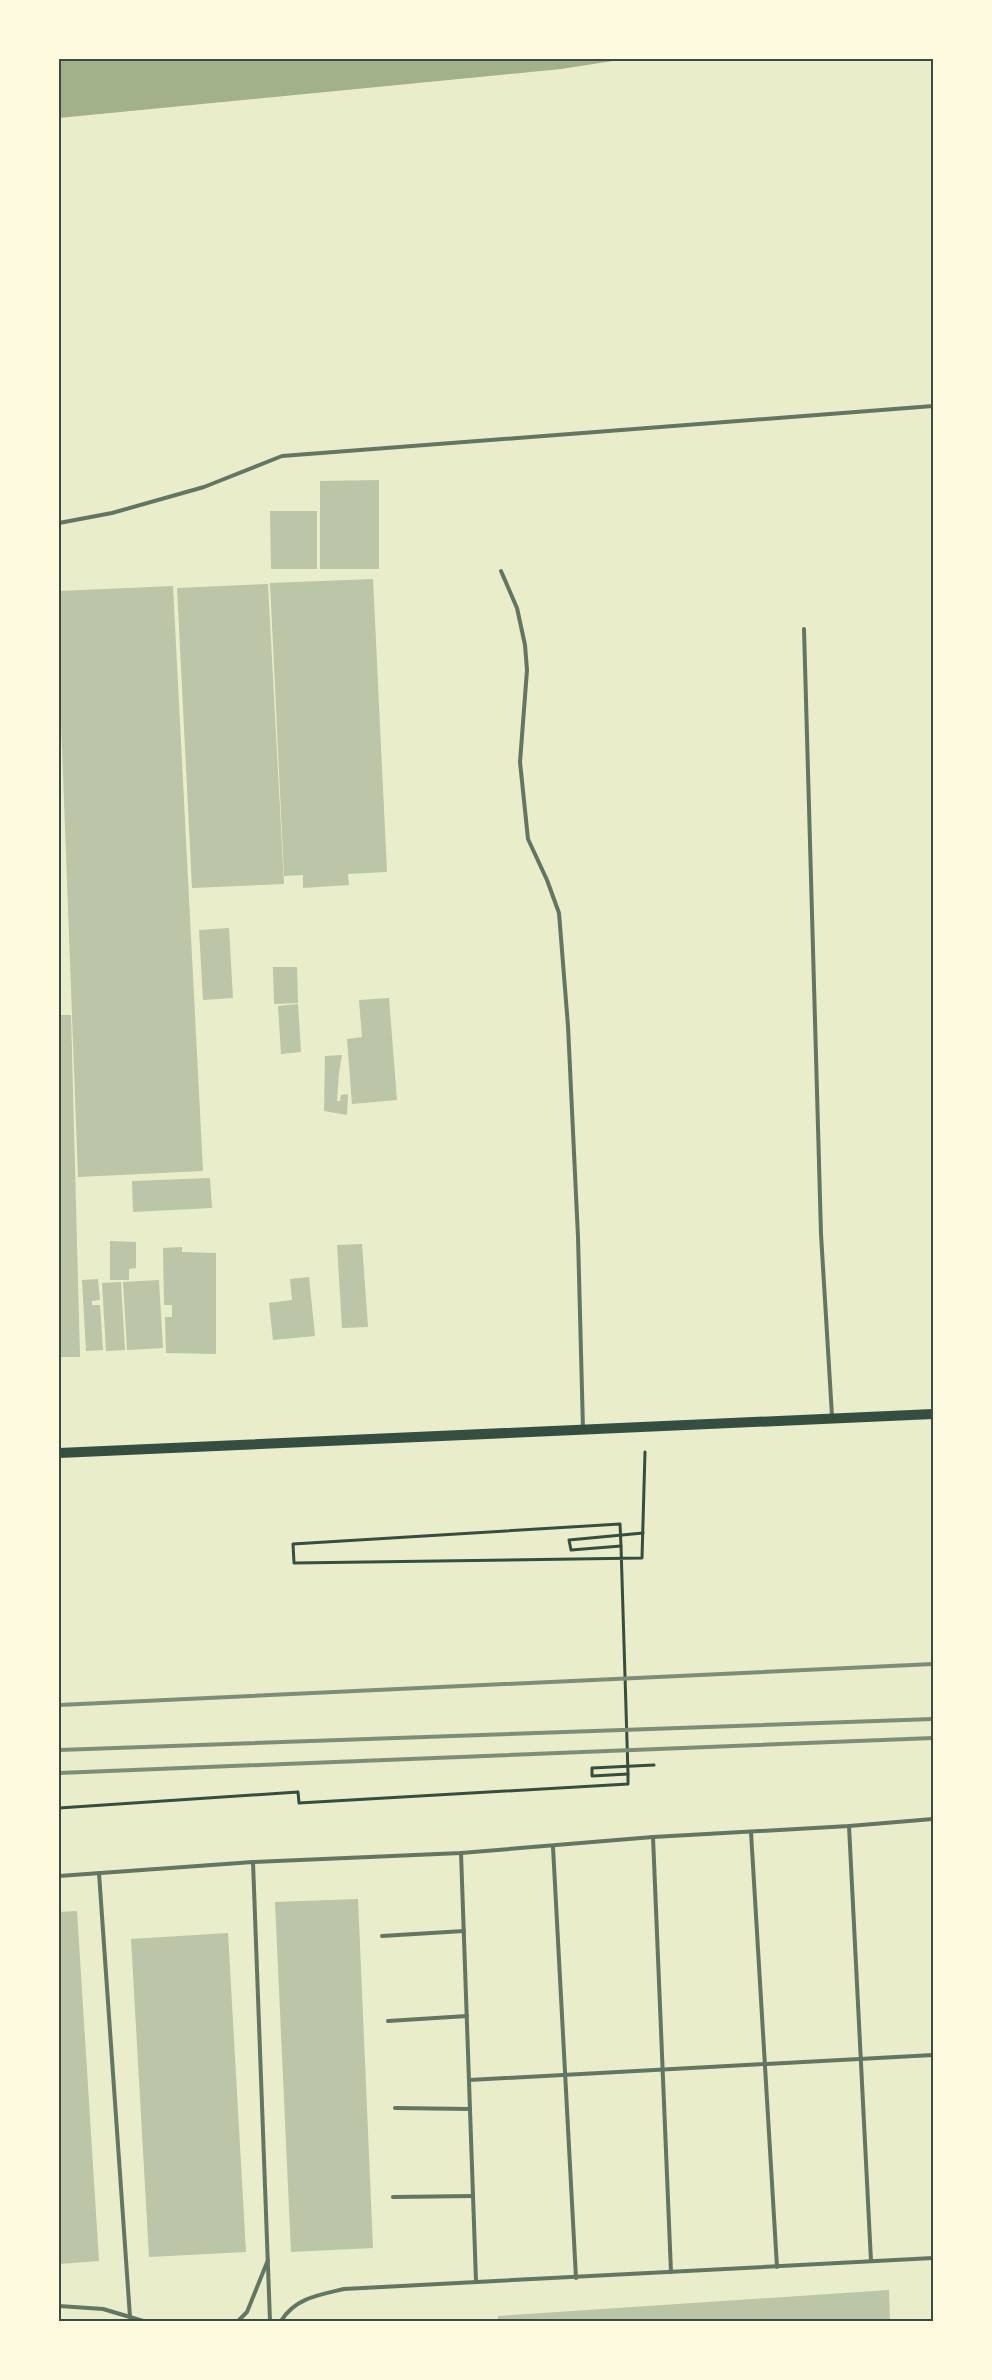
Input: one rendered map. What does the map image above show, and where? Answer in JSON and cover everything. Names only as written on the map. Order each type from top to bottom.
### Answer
[{"type":"main road","points":[[59,1453],[933,1414]]},
{"type":"lane","points":[[59,523],[112,513],[204,487],[282,456],[933,406]]},
{"type":"lane","points":[[501,571],[517,608],[525,645],[527,670],[520,762],[528,839],[536,861],[548,880],[559,913],[568,1026],[583,1429]]},
{"type":"lane","points":[[804,629],[821,1234],[833,1419]]},
{"type":"lane","points":[[59,1876],[253,1862],[553,1847],[654,1837],[849,1826],[933,1819]]},
{"type":"lane","points":[[849,1826],[871,2261]]},
{"type":"lane","points":[[751,1832],[777,2267]]},
{"type":"lane","points":[[654,1837],[671,2272]]},
{"type":"lane","points":[[553,1847],[567,2075],[576,2278]]},
{"type":"lane","points":[[461,1853],[476,2281]]},
{"type":"lane","points":[[253,1862],[270,2321]]},
{"type":"lane","points":[[99,1873],[130,2317]]},
{"type":"lane","points":[[382,1936],[464,1931]]},
{"type":"lane","points":[[388,2021],[466,2016]]},
{"type":"lane","points":[[469,2080],[663,2071],[765,2063],[933,2056]]},
{"type":"lane","points":[[395,2108],[470,2109]]},
{"type":"lane","points":[[393,2197],[473,2196]]},
{"type":"lane","points":[[238,2321],[247,2312],[269,2258]]},
{"type":"lane","points":[[281,2321],[285,2315],[308,2297],[344,2290],[476,2281],[576,2278],[933,2258]]},
{"type":"lane","points":[[59,2306],[102,2308],[143,2321]]},
{"type":"lane","points":[[130,2317],[136,2321]]},
{"type":"path","points":[[59,1808],[298,1792],[299,1803],[628,1784],[628,1774],[621,1546],[620,1524],[293,1544],[294,1563],[642,1558],[645,1427]]},
{"type":"path","points":[[621,1546],[571,1550],[569,1540],[643,1533]]},
{"type":"path","points":[[628,1774],[592,1776],[592,1768],[654,1765]]},
{"type":"shaded area","points":[[59,59],[626,59],[561,69],[59,118]]},
{"type":"building","points":[[379,480],[379,569],[320,569],[320,481]]},
{"type":"building","points":[[270,511],[317,511],[317,569],[271,569]]},
{"type":"building","points":[[373,579],[387,872],[348,874],[349,885],[303,888],[303,875],[284,876],[270,583]]},
{"type":"building","points":[[268,584],[284,884],[192,888],[177,588]]},
{"type":"building","points":[[173,586],[203,1171],[78,1177],[59,667],[59,591]]},
{"type":"building","points":[[229,928],[233,998],[203,1000],[199,930]]},
{"type":"building","points":[[273,967],[297,967],[298,1003],[274,1004]]},
{"type":"building","points":[[389,998],[397,1100],[352,1104],[347,1039],[362,1037],[359,1000]]},
{"type":"building","points":[[298,1004],[301,1052],[281,1054],[278,1006]]},
{"type":"building","points":[[59,1015],[71,1015],[80,1357],[59,1357]]},
{"type":"building","points":[[342,1055],[337,1101],[340,1101],[341,1095],[348,1094],[347,1115],[324,1111],[325,1056]]},
{"type":"building","points":[[210,1178],[212,1208],[133,1212],[132,1181]]},
{"type":"building","points":[[110,1241],[136,1242],[136,1268],[129,1269],[129,1280],[110,1280]]},
{"type":"building","points":[[362,1244],[368,1327],[342,1328],[337,1245]]},
{"type":"building","points":[[182,1247],[182,1252],[216,1253],[216,1354],[166,1353],[165,1317],[172,1317],[172,1305],[164,1305],[163,1248]]},
{"type":"building","points":[[309,1277],[315,1336],[273,1340],[269,1303],[292,1300],[290,1279]]},
{"type":"building","points":[[98,1279],[100,1300],[92,1301],[92,1305],[100,1305],[103,1350],[86,1351],[82,1280]]},
{"type":"building","points":[[159,1280],[163,1348],[127,1350],[123,1282]]},
{"type":"building","points":[[121,1282],[125,1350],[106,1351],[102,1283]]},
{"type":"building","points":[[358,1899],[373,2248],[291,2252],[275,1902]]},
{"type":"building","points":[[77,1911],[99,2261],[59,2264],[59,1912]]},
{"type":"building","points":[[228,1933],[246,2252],[149,2257],[131,1939]]},
{"type":"building","points":[[889,2290],[890,2321],[498,2321],[498,2316]]},
{"type":"railway","points":[[59,1705],[933,1664]]},
{"type":"railway","points":[[59,1750],[933,1719]]},
{"type":"railway","points":[[59,1773],[933,1738]]}]
